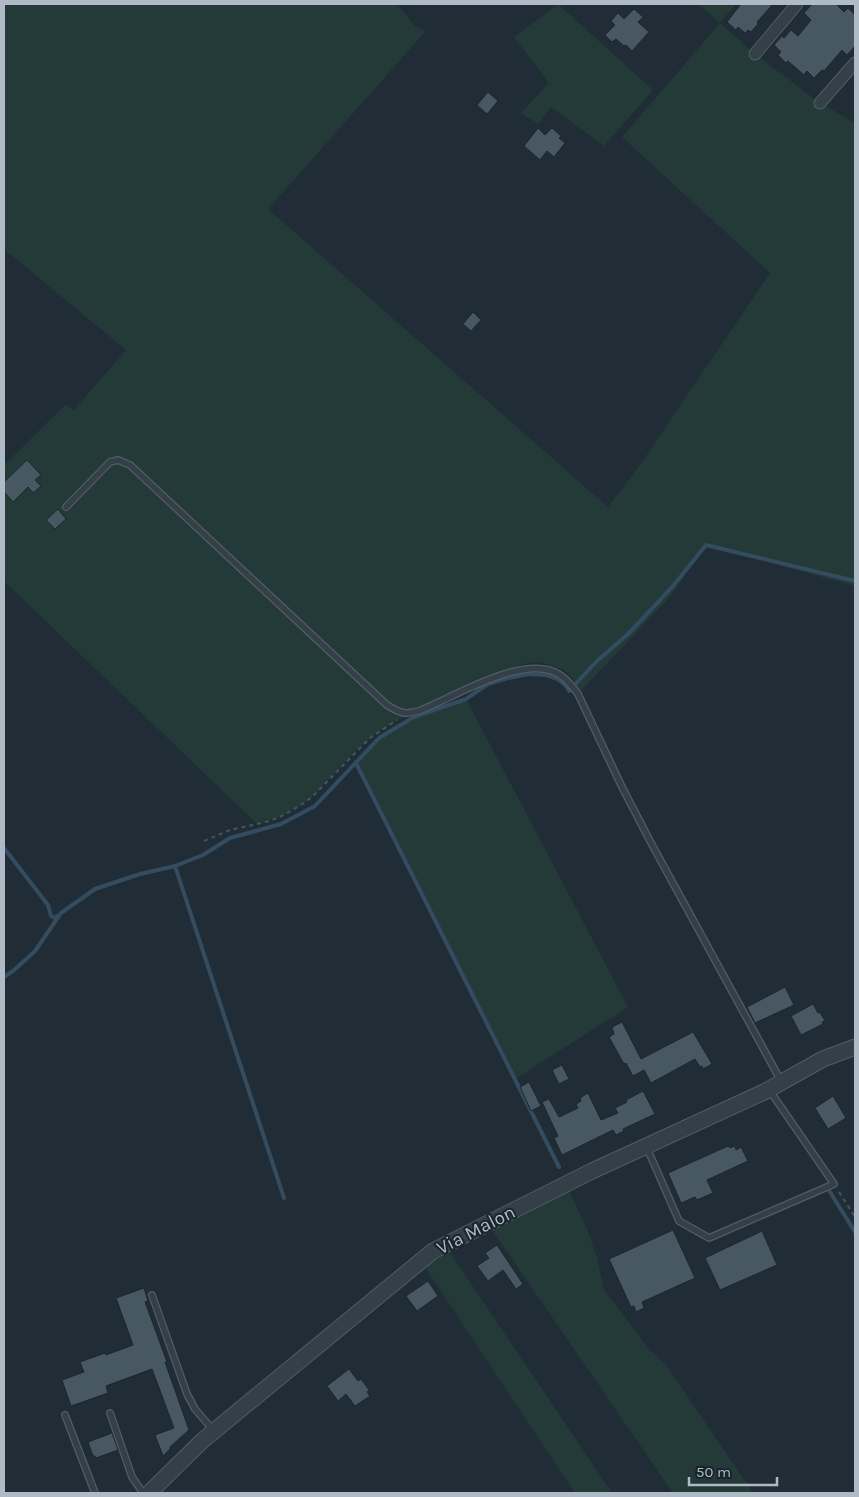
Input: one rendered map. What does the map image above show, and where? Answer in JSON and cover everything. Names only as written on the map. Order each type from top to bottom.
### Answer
[{"type":"street","points":[[755,54],[798,4]]},
{"type":"street","points":[[820,103],[855,63]]},
{"type":"street","name":"Via Malon","points":[[149,1493],[214,1431],[432,1251],[592,1171],[775,1086],[823,1059],[855,1048]]},
{"type":"lane","points":[[66,507],[110,462],[118,460],[130,465],[387,705],[398,712],[408,714],[436,704],[504,673],[524,668],[542,668],[553,671],[568,681],[578,694],[622,788],[775,1086],[834,1184],[709,1238],[679,1221],[646,1146]]},
{"type":"lane","points":[[152,1295],[187,1394],[195,1409],[214,1431]]},
{"type":"lane","points":[[110,1413],[132,1478],[143,1493]]},
{"type":"lane","points":[[65,1415],[95,1493]]},
{"type":"path","points":[[204,841],[230,830],[280,817],[301,805],[312,797],[370,738],[408,714]]},
{"type":"path","points":[[834,1184],[855,1217]]},
{"type":"green space","points":[[4,4],[397,4],[415,26],[426,31],[268,209],[608,507],[642,462],[770,273],[622,137],[720,23],[755,54],[820,103],[855,123],[855,586],[706,545],[670,597],[578,694],[573,679],[564,670],[540,662],[522,664],[408,714],[391,724],[370,738],[312,797],[286,814],[257,824],[4,581],[4,465],[65,405],[74,410],[126,350],[4,249]]},
{"type":"green space","points":[[558,4],[653,90],[604,146],[551,107],[538,124],[521,113],[549,83],[514,37]]},
{"type":"green space","points":[[698,4],[736,4],[720,23]]},
{"type":"green space","points":[[466,699],[628,1007],[515,1079],[356,763],[379,738],[414,717]]},
{"type":"green space","points":[[566,1184],[587,1229],[597,1258],[604,1290],[649,1349],[667,1366],[753,1493],[673,1493],[488,1224]]},
{"type":"green space","points":[[445,1245],[612,1493],[575,1493],[421,1261]]},
{"type":"building","points":[[741,4],[773,4],[751,32],[748,30],[745,33],[738,27],[736,30],[727,22]]},
{"type":"building","points":[[812,4],[836,4],[844,12],[848,8],[855,15],[855,46],[847,55],[842,50],[824,71],[822,70],[814,78],[807,71],[804,75],[788,61],[786,63],[778,55],[781,52],[774,45],[791,30],[798,36],[811,20],[804,13]]},
{"type":"building","points":[[634,9],[643,17],[638,22],[649,32],[632,51],[616,39],[612,42],[605,35],[615,25],[611,21],[618,13],[624,19]]},
{"type":"building","points":[[488,92],[498,101],[487,114],[477,105]]},
{"type":"building","points":[[538,128],[545,135],[552,128],[561,136],[559,138],[565,143],[554,157],[547,151],[540,160],[524,146]]},
{"type":"building","points":[[473,312],[481,320],[471,331],[463,324]]},
{"type":"building","points":[[27,460],[41,475],[35,480],[41,486],[33,493],[28,487],[13,502],[4,492],[4,482]]},
{"type":"building","points":[[58,509],[66,519],[55,529],[46,520]]},
{"type":"building","points":[[785,987],[794,1005],[755,1023],[747,1007]]},
{"type":"building","points":[[813,1004],[825,1021],[822,1022],[823,1024],[801,1035],[791,1016]]},
{"type":"building","points":[[622,1022],[641,1059],[693,1032],[712,1064],[703,1069],[695,1059],[651,1083],[644,1070],[633,1076],[609,1037],[614,1034],[612,1027]]},
{"type":"building","points":[[562,1065],[569,1079],[559,1084],[552,1070]]},
{"type":"building","points":[[529,1082],[541,1106],[531,1111],[520,1087]]},
{"type":"building","points":[[643,1091],[655,1114],[623,1129],[624,1131],[616,1135],[613,1130],[562,1155],[554,1138],[558,1136],[542,1102],[549,1099],[559,1117],[578,1108],[576,1104],[581,1101],[580,1098],[588,1093],[601,1120],[618,1113],[615,1108]]},
{"type":"building","points":[[833,1096],[846,1118],[828,1129],[815,1108]]},
{"type":"building","points":[[728,1146],[730,1148],[735,1146],[736,1150],[741,1147],[748,1161],[707,1180],[713,1193],[697,1200],[695,1197],[681,1203],[668,1173]]},
{"type":"building","points":[[673,1230],[695,1278],[642,1302],[644,1308],[636,1312],[634,1306],[631,1307],[609,1259]]},
{"type":"building","points":[[762,1231],[777,1265],[720,1290],[705,1258]]},
{"type":"building","points":[[497,1245],[523,1284],[516,1289],[503,1270],[488,1281],[477,1266],[489,1258],[485,1253]]},
{"type":"building","points":[[428,1281],[438,1296],[417,1311],[406,1296]]},
{"type":"building","points":[[144,1288],[148,1301],[145,1302],[189,1430],[163,1456],[155,1435],[174,1428],[152,1369],[106,1386],[108,1393],[71,1406],[62,1380],[84,1372],[80,1362],[133,1345],[116,1298]]},
{"type":"building","points":[[349,1369],[358,1381],[361,1379],[369,1390],[367,1392],[370,1396],[355,1406],[346,1394],[338,1401],[327,1386]]},
{"type":"building","points":[[112,1433],[118,1450],[96,1458],[93,1456],[88,1442]]},
{"type":"waterway","points":[[4,977],[35,951],[61,913],[95,889],[140,874],[175,866],[203,855],[230,838],[281,824],[315,806],[379,738],[414,717],[466,699],[488,684],[529,674],[546,675],[558,679],[569,691],[597,661],[628,634],[647,614],[673,586],[706,545],[855,581]]},
{"type":"waterway","points":[[356,763],[559,1167]]},
{"type":"waterway","points":[[4,848],[48,905],[51,916],[55,918],[57,916]]},
{"type":"waterway","points":[[175,866],[284,1198]]},
{"type":"waterway","points":[[830,1192],[855,1232]]}]
